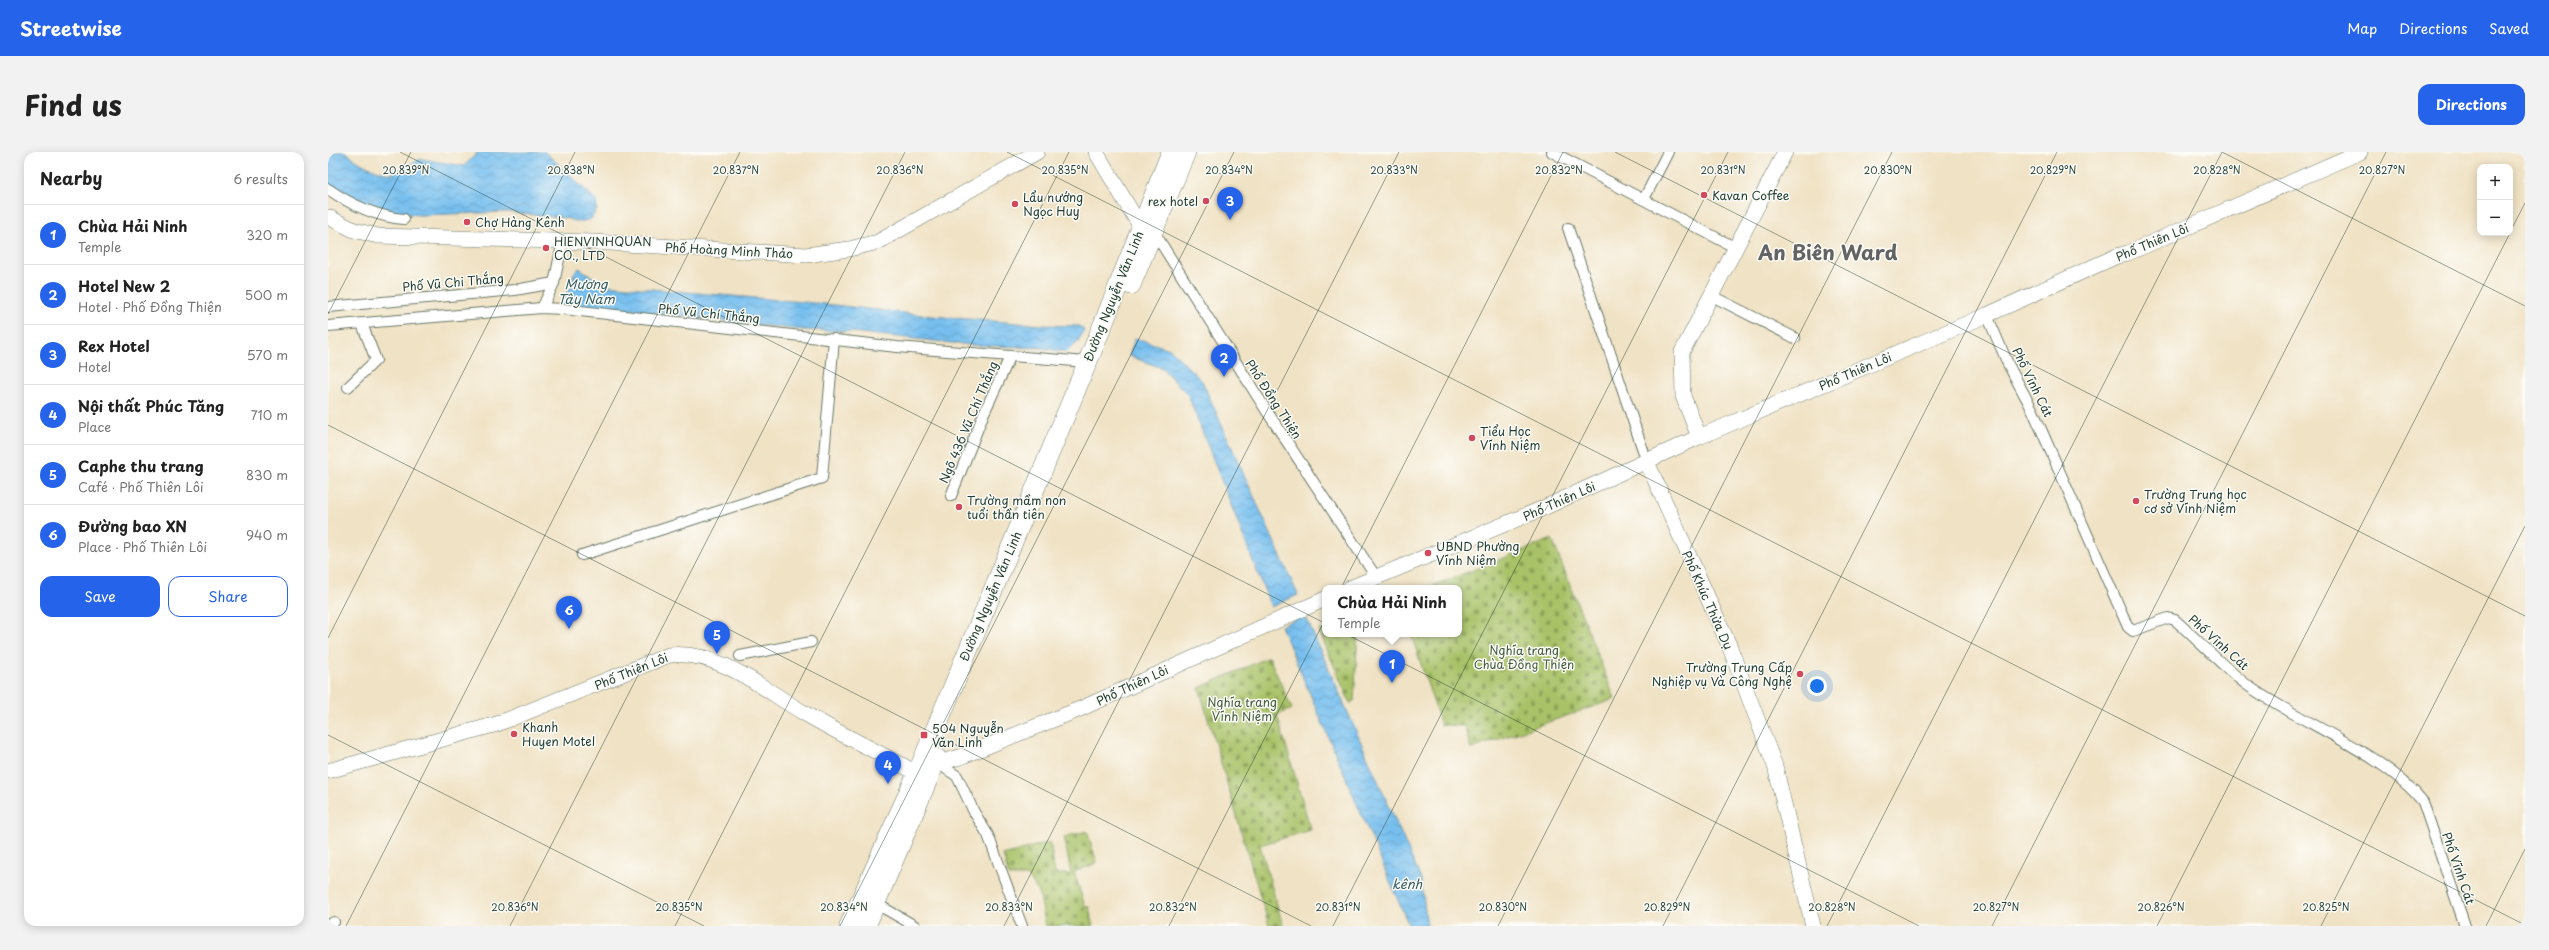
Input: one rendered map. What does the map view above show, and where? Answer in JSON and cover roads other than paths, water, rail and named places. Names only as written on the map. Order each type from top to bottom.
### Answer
[{"type":"highway","name":"Đường Nguyễn Văn Linh","points":[[1147,229],[1171,152]]},
{"type":"highway","name":"Đường Nguyễn Văn Linh","points":[[866,926],[927,766],[1147,229],[1186,152]]},
{"type":"highway","name":"Đường Nguyễn Văn Linh","points":[[849,926],[927,766]]},
{"type":"main road","name":"Phố Hoàng Minh Thảo","points":[[328,217],[354,230],[378,236],[563,241],[806,255],[849,249],[878,242],[1037,152]]},
{"type":"main road","points":[[1096,152],[1147,229]]},
{"type":"main road","points":[[1699,437],[1683,396],[1682,352],[1785,152]]},
{"type":"main road","name":"Phố Thiên Lôi","points":[[1357,585],[1539,510],[1699,437],[1987,315],[2360,152]]},
{"type":"main road","name":"Phố Khúc Thừa Dụ","points":[[1647,462],[1729,644],[1775,766],[1813,926]]},
{"type":"main road","name":"Phố Thiên Lôi","points":[[328,771],[497,724],[669,655],[684,653],[697,655],[738,673],[835,730],[909,769],[927,766],[960,757],[1080,709],[1322,599]]},
{"type":"street","points":[[1552,152],[1736,248]]},
{"type":"street","points":[[1644,199],[1668,152]]},
{"type":"street","points":[[328,189],[351,203],[389,218],[404,219]]},
{"type":"street","points":[[1568,228],[1647,462]]},
{"type":"street","name":"Phố Đồng Thiện","points":[[1147,229],[1376,577]]},
{"type":"street","points":[[542,308],[554,283],[563,241]]},
{"type":"street","name":"Phố Vũ Chi Thắng","points":[[328,307],[515,290],[554,283]]},
{"type":"street","points":[[1712,296],[1795,338]]},
{"type":"street","name":"Phố Vũ Chí Thắng","points":[[328,326],[542,308],[1010,357],[1094,360]]},
{"type":"street","name":"Phố Vĩnh Cát","points":[[1987,315],[2033,411],[2128,627],[2133,631],[2168,618],[2175,620],[2247,684],[2382,766],[2415,793],[2423,802],[2465,926]]},
{"type":"street","points":[[348,387],[376,360],[362,324]]},
{"type":"street","points":[[582,555],[822,478],[834,339]]},
{"type":"street","name":"Ngõ 436 Vũ Chí Thắng","points":[[951,496],[984,413],[1010,357]]},
{"type":"street","points":[[740,656],[811,642]]},
{"type":"street","points":[[927,766],[957,776],[974,812],[988,834],[1022,926]]},
{"type":"street","points":[[875,903],[915,926]]},
{"type":"water","points":[[328,152],[346,152],[367,166],[378,171],[391,174],[421,159],[464,166],[478,152],[545,152],[596,200],[597,209],[591,219],[579,222],[565,218],[507,212],[420,215],[399,213],[347,196],[328,184]]},
{"type":"water","name":"Mương Tây Nam","points":[[579,268],[605,285],[825,304],[931,316],[1042,325],[1079,326],[1084,330],[1077,343],[1066,352],[1042,348],[970,345],[843,331],[803,330],[610,308],[562,306],[561,299],[571,288],[574,273]]},
{"type":"water","points":[[1135,338],[1170,349],[1202,381],[1298,595],[1271,607],[1188,395],[1162,368],[1129,356]]},
{"type":"water","name":"kênh","points":[[1305,615],[1421,879],[1427,926],[1409,926],[1281,626]]},
{"type":"place","name":"Kavan Coffee","points":[[1704,195]]},
{"type":"place","name":"rex hotel","points":[[1206,201]]},
{"type":"place","name":"Lẩu nướng Ngọc Huy","points":[[1015,204]]},
{"type":"place","name":"Rex Hotel","points":[[1230,220]]},
{"type":"place","name":"Chợ Hàng Kênh","points":[[467,222]]},
{"type":"place","name":"HIENVINHQUAN CO., LTD","points":[[546,248]]},
{"type":"place","name":"Hotel New 2","points":[[1224,377]]},
{"type":"place","name":"Tiểu Học Vĩnh Niệm","points":[[1472,438]]},
{"type":"place","name":"Trường Trung học cơ sở Vĩnh Niệm","points":[[2136,501]]},
{"type":"place","name":"Trường mầm non tuổi thần tiên","points":[[959,507]]},
{"type":"place","name":"UBND Phường Vĩnh Niệm","points":[[1428,553]]},
{"type":"place","name":"Đường bao XN","points":[[569,629]]},
{"type":"place","name":"Caphe thu trang","points":[[717,654]]},
{"type":"place","name":"Trường Trung Cấp Nghiệp vụ Và Công Nghệ","points":[[1800,674]]},
{"type":"place","name":"Chùa Hải Ninh","points":[[1392,683]]},
{"type":"place","name":"Khanh Huyen Motel","points":[[514,734]]},
{"type":"place","name":"504 Nguyễn Văn Linh","points":[[924,735]]},
{"type":"place","name":"Nội thất Phúc Tăng","points":[[888,784]]},
{"type":"district","name":"An Biên Ward","points":[[1828,252]]},
{"type":"park label","name":"Nghĩa trang Chùa Đồng Thiện","points":[[1524,657]]},
{"type":"park label","name":"Nghĩa trang Vĩnh Niệm","points":[[1242,709]]}]
